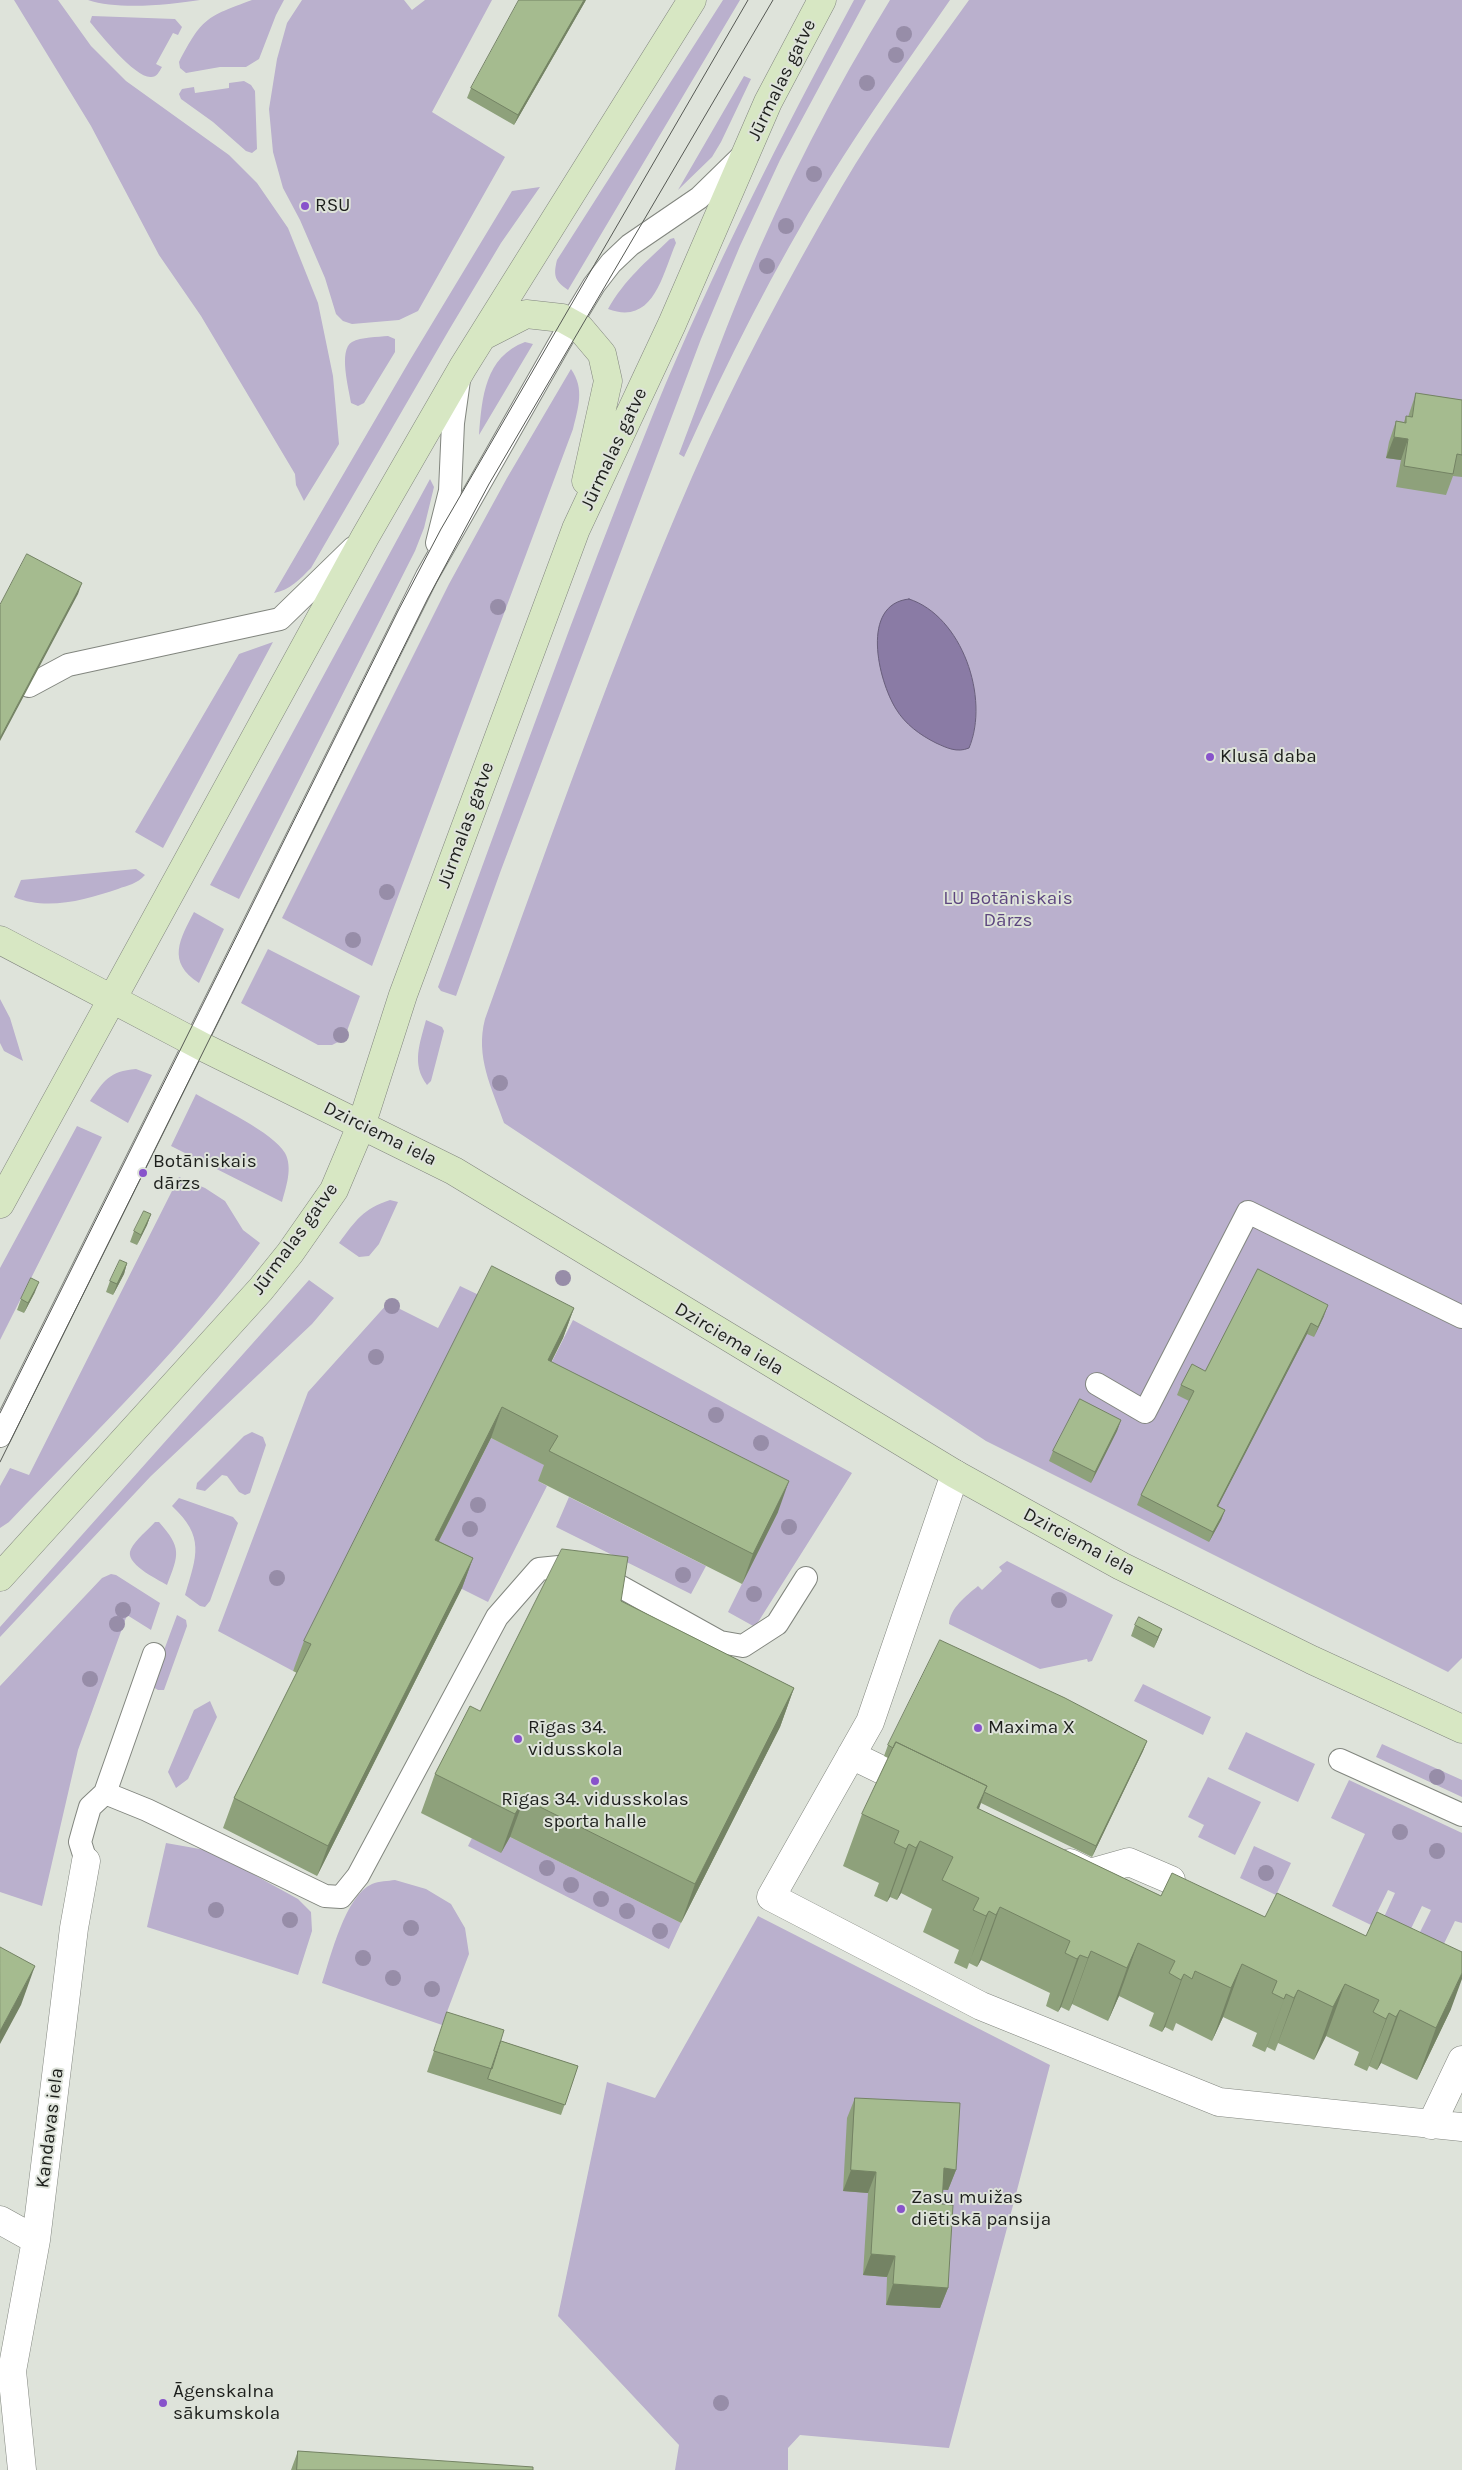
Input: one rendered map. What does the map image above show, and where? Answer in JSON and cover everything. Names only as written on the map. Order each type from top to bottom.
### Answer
[{"type":"main road","points":[[0,1204],[365,537],[463,367],[692,0]]},
{"type":"main road","name":"Jūrmalas gatve","points":[[2,1573],[261,1289],[334,1190],[361,1126],[403,995],[576,529],[672,324],[768,102],[822,0]]},
{"type":"main road","points":[[482,336],[526,314],[562,318],[580,328],[602,354],[608,381],[576,529]]},
{"type":"main road","name":"Dzirciema iela","points":[[0,940],[196,1043],[454,1171],[955,1474],[1121,1566],[1312,1660],[1462,1729]]},
{"type":"street","points":[[955,1474],[870,1722],[770,1897],[980,2006],[1219,2102],[1462,2127]]},
{"type":"street","points":[[851,1755],[940,1798]]},
{"type":"street","points":[[1045,1851],[1090,1873],[1129,1862],[1171,1880]]},
{"type":"street","name":"Kandavas iela","points":[[22,2470],[6,2379],[36,2240],[74,1928],[86,1861]]},
{"type":"street","points":[[1431,2125],[1462,2060]]},
{"type":"street","points":[[0,2220],[36,2240]]},
{"type":"lane","points":[[0,1436],[427,576],[594,285],[611,263],[630,245],[699,198],[749,149]]},
{"type":"lane","points":[[427,576],[450,490],[452,423],[457,389],[463,367]]},
{"type":"lane","points":[[29,686],[68,665],[280,619],[365,537]]},
{"type":"lane","points":[[1097,1384],[1146,1412],[1248,1212],[1462,1317]]},
{"type":"lane","points":[[154,1654],[105,1793],[147,1810],[325,1896],[341,1897],[358,1876],[496,1617],[539,1569],[569,1566],[605,1578],[720,1642],[743,1646],[777,1624],[806,1578]]},
{"type":"lane","points":[[1340,1760],[1462,1815]]},
{"type":"lane","name":"Kandavas iela","points":[[86,1861],[80,1842],[85,1824],[90,1807],[105,1793]]},
{"type":"green space","points":[[14,0],[58,0],[91,46],[126,81],[229,155],[257,183],[288,228],[318,303],[333,376],[339,444],[304,501],[296,485],[295,474],[201,316],[159,255],[91,126]]},
{"type":"green space","points":[[88,0],[200,0],[173,4],[128,6]]},
{"type":"green space","points":[[252,0],[284,0],[276,15],[259,59],[246,67],[220,67],[186,73],[180,68],[179,62],[187,47],[207,21],[215,15]]},
{"type":"green space","points":[[302,0],[404,0],[412,10],[425,0],[492,0],[432,112],[505,157],[418,311],[399,320],[352,324],[343,321],[336,314],[325,278],[300,220],[283,188],[273,152],[269,109],[277,59],[287,23]]},
{"type":"green space","points":[[723,0],[740,0],[568,290],[556,278],[557,260]]},
{"type":"green space","points":[[854,0],[866,0],[780,160],[740,246],[701,339],[501,870],[456,996],[441,991],[438,987],[544,698],[626,483],[676,359],[749,203]]},
{"type":"green space","points":[[890,0],[950,0],[858,134],[789,247],[717,386],[684,457],[679,454],[726,329],[775,213],[849,69]]},
{"type":"green space","name":"LU Botāniskais Dārzs","points":[[969,0],[1462,0],[1462,1658],[1448,1672],[986,1441],[504,1123],[486,1072],[482,1046],[485,1019],[610,678],[692,477],[762,330],[841,188],[919,69]]},
{"type":"green space","points":[[92,16],[175,19],[182,27],[178,35],[173,33],[156,64],[162,67],[156,75],[151,77],[136,71],[109,45],[90,22]]},
{"type":"green space","points":[[744,76],[751,79],[721,142],[712,157],[678,190]]},
{"type":"green space","points":[[244,81],[251,85],[255,91],[257,149],[252,153],[246,151],[213,122],[181,99],[179,94],[182,89],[194,87],[195,93],[229,88],[229,83]]},
{"type":"green space","points":[[540,187],[501,243],[311,568],[290,587],[274,593],[410,360],[512,191]]},
{"type":"green space","points":[[674,238],[676,243],[660,282],[646,304],[636,310],[624,312],[608,309],[636,271],[670,239]]},
{"type":"green space","points":[[388,336],[395,339],[395,352],[364,403],[358,406],[351,403],[345,361],[348,346],[360,339]]},
{"type":"green space","points":[[525,342],[533,344],[479,435],[484,393],[488,380],[501,358]]},
{"type":"green space","points":[[571,369],[579,391],[573,429],[372,966],[282,918],[449,584],[507,478]]},
{"type":"green space","points":[[430,479],[434,487],[424,528],[415,551],[239,899],[210,885]]},
{"type":"green space","points":[[273,642],[163,848],[135,832],[239,654]]},
{"type":"green space","points":[[136,869],[145,875],[136,882],[79,900],[53,904],[27,901],[14,897],[21,880]]},
{"type":"green space","points":[[194,912],[224,929],[199,983],[182,967],[179,958],[181,941]]},
{"type":"green space","points":[[268,949],[360,996],[344,1039],[332,1045],[318,1045],[241,1003]]},
{"type":"green space","points":[[0,999],[10,1018],[23,1061],[4,1051],[0,1043]]},
{"type":"green space","points":[[426,1020],[442,1027],[444,1031],[431,1081],[427,1085],[419,1069],[418,1061],[419,1045]]},
{"type":"green space","points":[[136,1069],[152,1075],[128,1123],[90,1101],[108,1078],[119,1072]]},
{"type":"green space","points":[[196,1094],[258,1129],[279,1145],[285,1153],[289,1171],[282,1202],[171,1146]]},
{"type":"green space","points":[[77,1126],[102,1137],[0,1340],[0,1268]]},
{"type":"green space","points":[[179,1177],[205,1188],[225,1201],[243,1230],[260,1243],[202,1317],[171,1352],[9,1522],[0,1528],[0,1486],[10,1468],[29,1475]]},
{"type":"green space","points":[[390,1200],[398,1202],[379,1244],[369,1256],[359,1257],[339,1243],[366,1211]]},
{"type":"green space","points":[[309,1280],[334,1298],[312,1324],[151,1476],[0,1637],[0,1627]]},
{"type":"green space","points":[[460,1286],[481,1296],[293,1671],[218,1631],[308,1392],[388,1303],[438,1328]]},
{"type":"green space","points":[[573,1320],[852,1473],[755,1627],[728,1612],[778,1511],[537,1391]]},
{"type":"green space","points":[[252,1432],[263,1437],[266,1445],[250,1493],[245,1495],[239,1492],[227,1476],[222,1475],[205,1491],[196,1489],[197,1483],[244,1436]]},
{"type":"green space","points":[[491,1438],[547,1466],[538,1481],[547,1486],[488,1602],[424,1570]]},
{"type":"green space","points":[[569,1497],[706,1566],[691,1594],[556,1527]]},
{"type":"green space","points":[[179,1498],[233,1517],[238,1523],[210,1601],[205,1607],[200,1606],[185,1595],[193,1569],[195,1547],[190,1527],[172,1506]]},
{"type":"green space","points":[[155,1522],[159,1522],[172,1538],[175,1545],[176,1558],[167,1585],[136,1565],[130,1554],[136,1542]]},
{"type":"green space","points":[[1007,1561],[1113,1615],[1092,1661],[1088,1662],[1087,1659],[1040,1669],[949,1624],[952,1613],[959,1603],[978,1586],[982,1590],[1002,1571],[999,1567]]},
{"type":"green space","points":[[111,1574],[116,1575],[160,1603],[151,1630],[127,1615],[78,1750],[42,1906],[0,1892],[0,1686],[102,1578]]},
{"type":"green space","points":[[177,1615],[186,1620],[187,1626],[164,1690],[158,1690],[153,1687],[153,1680]]},
{"type":"green space","points":[[1143,1684],[1211,1717],[1203,1735],[1134,1701]]},
{"type":"green space","points":[[210,1701],[217,1717],[188,1779],[176,1788],[168,1772],[194,1710]]},
{"type":"green space","points":[[1246,1732],[1315,1764],[1298,1802],[1228,1769]]},
{"type":"green space","points":[[1382,1744],[1462,1780],[1462,1797],[1376,1757]]},
{"type":"green space","points":[[1208,1777],[1261,1802],[1235,1855],[1198,1837],[1204,1825],[1188,1817]]},
{"type":"green space","points":[[1349,1780],[1462,1833],[1462,1923],[1455,1921],[1438,1956],[1414,1944],[1431,1910],[1422,1906],[1405,1941],[1379,1928],[1395,1893],[1388,1890],[1371,1925],[1332,1906],[1365,1834],[1331,1818]]},
{"type":"green space","points":[[510,1837],[681,1923],[669,1949],[468,1846],[472,1838],[501,1852]]},
{"type":"green space","points":[[166,1843],[211,1851],[298,1899],[311,1912],[312,1931],[298,1975],[147,1927]]},
{"type":"green space","points":[[1254,1846],[1291,1863],[1276,1895],[1240,1878]]},
{"type":"green space","points":[[395,1880],[426,1889],[451,1904],[465,1928],[469,1954],[442,2025],[322,1983],[340,1928],[354,1901],[362,1891],[372,1884]]},
{"type":"green space","points":[[758,1916],[1050,2065],[949,2448],[800,2435],[788,2448],[788,2470],[675,2470],[679,2445],[558,2316],[607,2082],[655,2098]]},
{"type":"shaded area","points":[[909,599],[928,608],[944,622],[957,640],[967,661],[973,683],[976,706],[975,728],[969,748],[960,750],[944,747],[913,729],[896,709],[889,696],[879,663],[877,645],[879,628],[884,614],[894,604]]},
{"type":"building","points":[[519,0],[584,0],[518,115],[471,88]]},
{"type":"building","points":[[1416,393],[1462,400],[1462,455],[1457,454],[1453,474],[1404,466],[1408,439],[1394,437],[1396,421],[1406,423],[1406,416],[1412,417]]},
{"type":"building","points":[[27,554],[82,583],[0,738],[0,605]]},
{"type":"building","points":[[144,1211],[151,1214],[141,1235],[134,1231]]},
{"type":"building","points":[[120,1260],[127,1263],[117,1284],[110,1281]]},
{"type":"building","points":[[492,1266],[574,1308],[548,1360],[789,1481],[753,1554],[549,1451],[558,1436],[502,1407],[435,1540],[473,1558],[328,1846],[234,1798],[311,1644],[304,1641]]},
{"type":"building","points":[[1258,1269],[1328,1305],[1318,1327],[1311,1323],[1217,1506],[1225,1510],[1213,1532],[1141,1495],[1194,1391],[1181,1385],[1192,1364],[1205,1371]]},
{"type":"building","points":[[31,1278],[39,1282],[28,1303],[21,1299]]},
{"type":"building","points":[[1080,1399],[1121,1420],[1095,1472],[1053,1451]]},
{"type":"building","name":"Rīgas 34. vidusskolas sporta halle","points":[[562,1549],[628,1557],[621,1601],[794,1688],[695,1884],[524,1799],[515,1814],[435,1774],[470,1706],[480,1711]]},
{"type":"building","points":[[1139,1617],[1162,1629],[1158,1637],[1135,1625]]},
{"type":"building","points":[[940,1640],[1065,1698],[1147,1741],[1096,1846],[984,1792],[987,1786],[896,1742],[893,1748],[888,1745]]},
{"type":"building","points":[[896,1742],[987,1786],[977,1808],[1161,1896],[1172,1873],[1265,1917],[1277,1893],[1366,1936],[1377,1912],[1462,1952],[1462,1973],[1436,2028],[1400,2010],[1396,2017],[1389,2013],[1386,2019],[1373,2012],[1379,2000],[1345,1984],[1333,2007],[1298,1990],[1294,1998],[1286,1994],[1284,1999],[1272,1993],[1277,1981],[1242,1964],[1231,1988],[1195,1971],[1192,1979],[1184,1974],[1181,1980],[1169,1973],[1175,1961],[1138,1943],[1127,1968],[1091,1951],[1088,1958],[1080,1955],[1077,1959],[1065,1953],[1070,1941],[1000,1907],[996,1915],[989,1911],[986,1916],[973,1910],[979,1898],[942,1880],[953,1857],[920,1841],[916,1848],[909,1844],[906,1849],[894,1843],[899,1831],[862,1814]]},
{"type":"building","points":[[0,1947],[35,1966],[0,2031]]},
{"type":"building","points":[[447,2012],[504,2030],[492,2069],[434,2051]]},
{"type":"building","points":[[501,2041],[578,2066],[565,2105],[488,2079]]},
{"type":"building","name":"Zasu muižas diētiskā pansija","points":[[855,2098],[960,2103],[956,2170],[944,2168],[942,2204],[953,2205],[948,2288],[893,2284],[895,2256],[871,2254],[876,2172],[851,2170]]},
{"type":"building","points":[[298,2451],[533,2467],[533,2470],[297,2470]]},
{"type":"tram line","points":[[0,1413],[398,611],[441,529],[748,0]]},
{"type":"tram line","points":[[0,1462],[428,598],[489,484],[773,0]]},
{"type":"place","name":"RSU","points":[[305,206]]},
{"type":"place","name":"Klusā daba","points":[[1210,757]]},
{"type":"place","name":"Botāniskais dārzs","points":[[143,1173]]},
{"type":"place","name":"Maxima X","points":[[978,1728]]},
{"type":"place","name":"Rīgas 34. vidusskola","points":[[518,1739]]},
{"type":"place","name":"Rīgas 34. vidusskolas sporta halle","points":[[595,1781]]},
{"type":"place","name":"Zasu muižas diētiskā pansija","points":[[901,2209]]},
{"type":"place","name":"Āgenskalna sākumskola","points":[[163,2403]]}]
